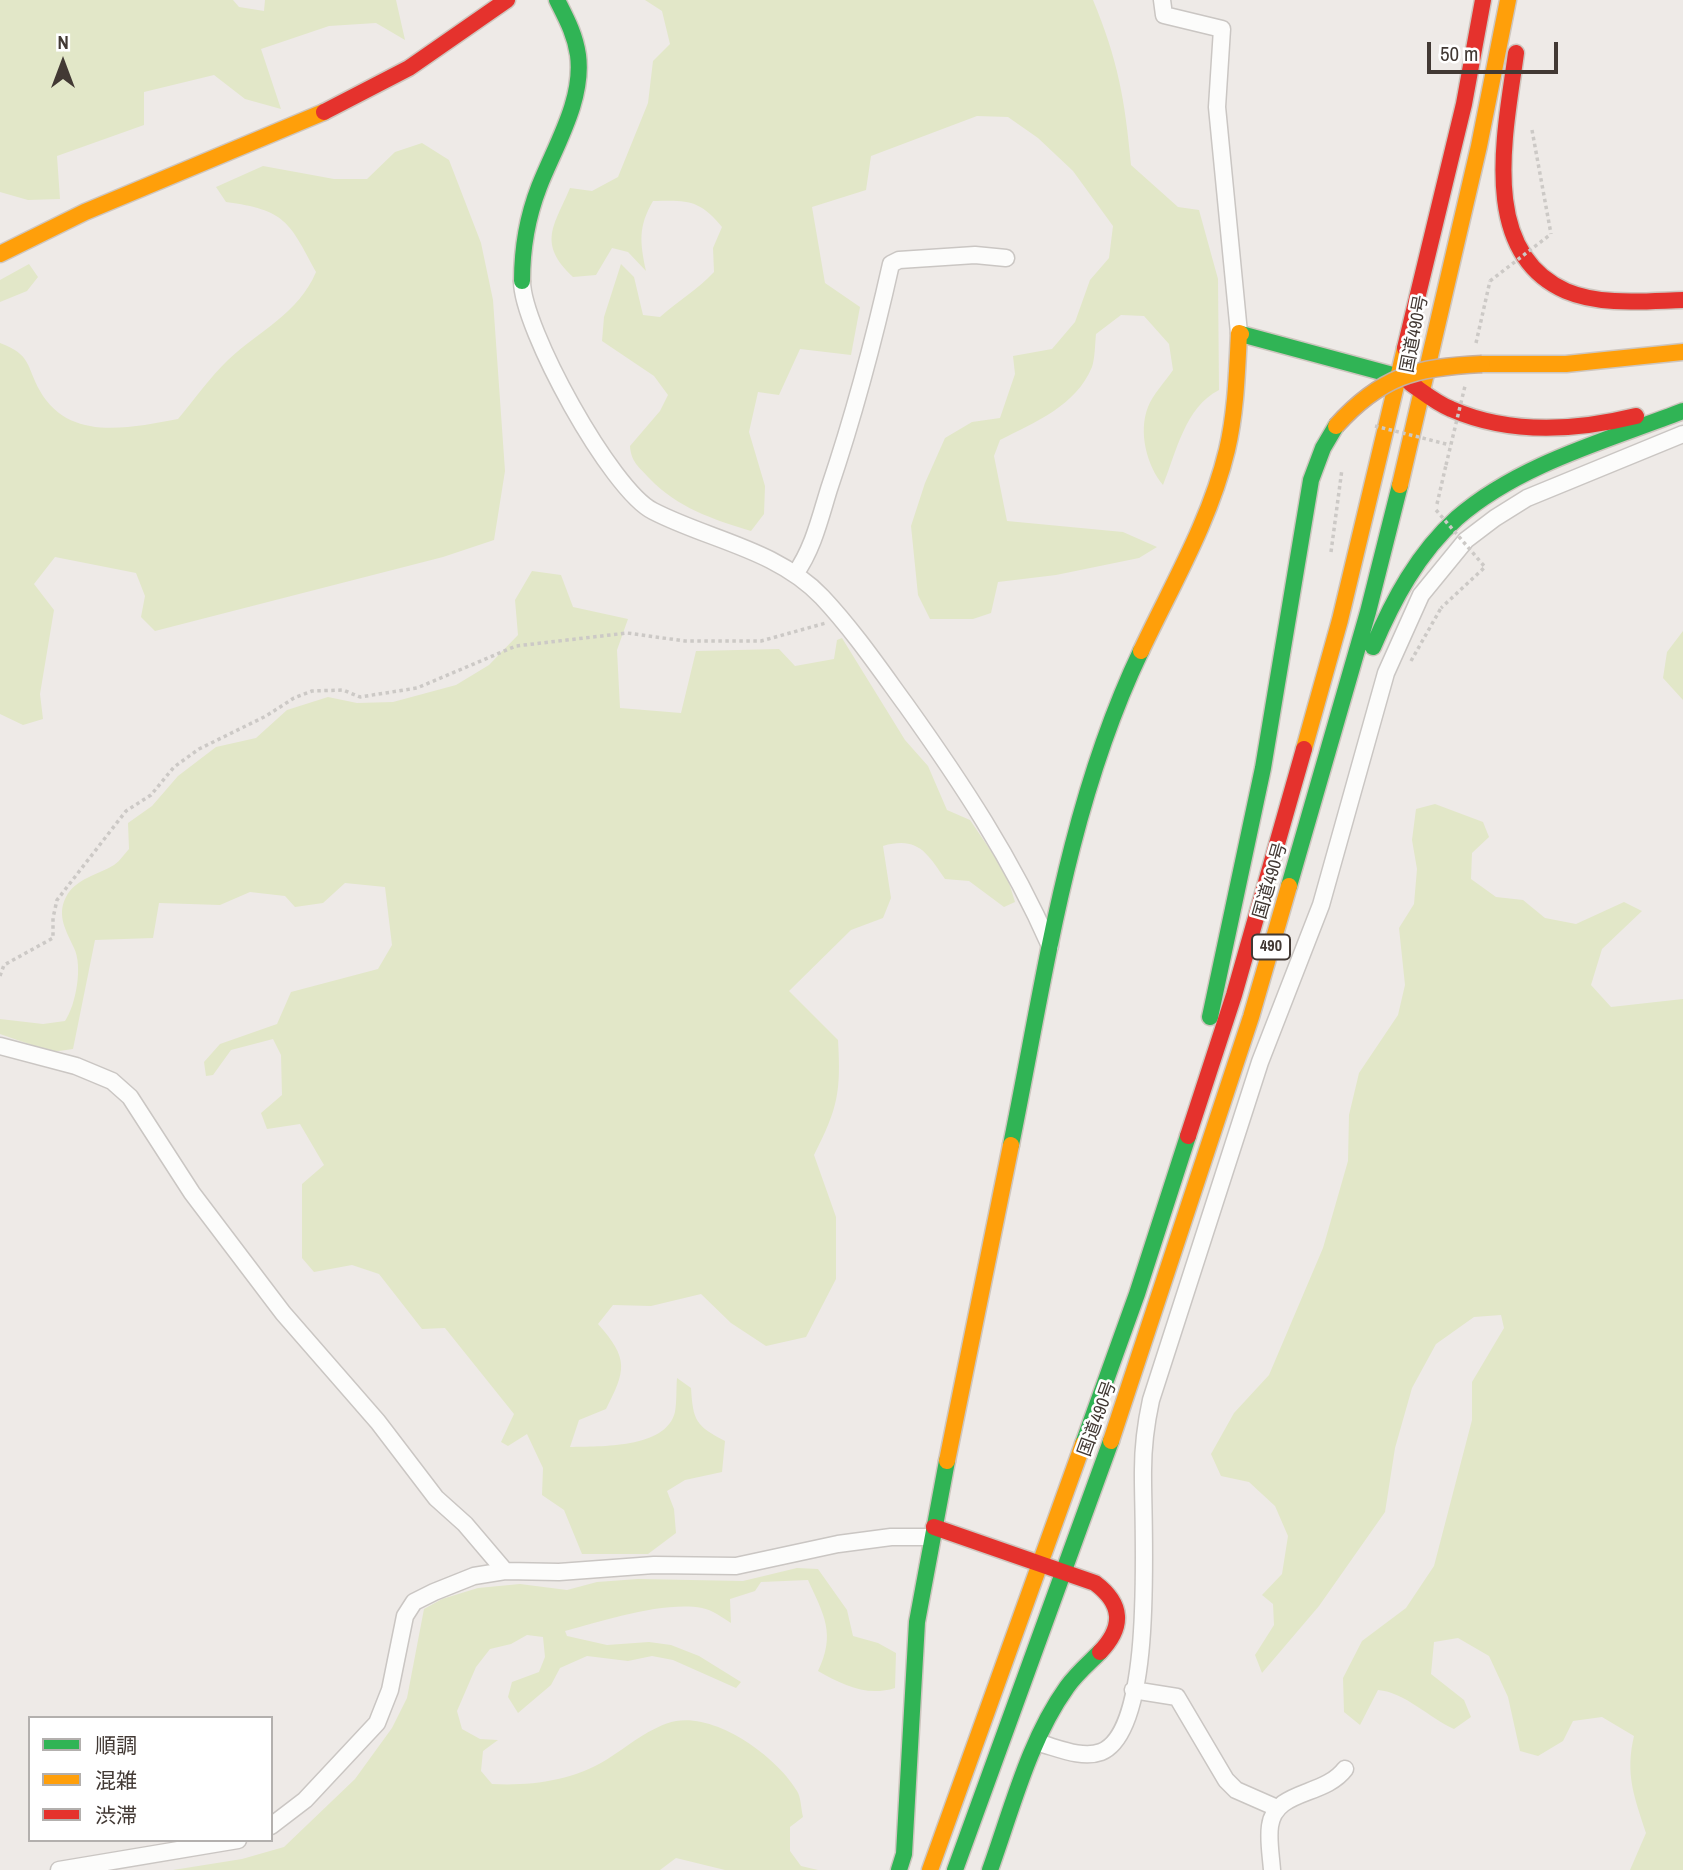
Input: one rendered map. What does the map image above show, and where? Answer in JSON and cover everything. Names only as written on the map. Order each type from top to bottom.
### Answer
[{"type":"main road","points":[[0,254],[84,211],[347,102],[405,71],[508,0]]},
{"type":"main road","points":[[522,281],[522,252],[529,217],[574,101],[580,73],[580,49],[569,19],[557,0]]},
{"type":"main road","name":"国道490号","points":[[930,1870],[1175,1185],[1234,995],[1340,620],[1464,104],[1483,0]]},
{"type":"main road","name":"国道490号","points":[[955,1870],[1064,1571],[1199,1183],[1325,763],[1368,612],[1424,392],[1437,321],[1479,146],[1508,0]]},
{"type":"main road","points":[[1518,0],[1518,38],[1502,179],[1505,213],[1513,239],[1538,275],[1578,297],[1630,302],[1683,300]]},
{"type":"main road","points":[[899,1870],[904,1854],[911,1765],[913,1659],[932,1532],[1073,838],[1096,759],[1134,666],[1201,523],[1223,464],[1234,417],[1239,333],[1400,377],[1449,408],[1487,421],[1550,429],[1619,420],[1683,402]]},
{"type":"main road","points":[[1175,1185],[1263,768],[1311,480],[1323,448],[1336,426],[1364,394],[1394,377],[1420,369],[1482,364],[1602,362],[1683,352]]},
{"type":"main road","points":[[1325,763],[1402,585],[1429,548],[1459,516],[1510,484],[1683,411]]},
{"type":"main road","points":[[932,1532],[1064,1571],[1095,1583],[1107,1591],[1115,1602],[1117,1629],[1067,1687],[1039,1743],[990,1870]]},
{"type":"street","points":[[1162,0],[1164,15],[1222,29],[1217,107],[1239,333]]},
{"type":"street","points":[[795,574],[806,558],[836,468],[871,354],[891,264],[899,260],[975,255],[1006,258]]},
{"type":"street","points":[[522,281],[522,298],[529,319],[549,361],[602,457],[633,497],[652,511],[731,541],[795,574],[840,617],[916,720],[990,828],[1027,893],[1050,946]]},
{"type":"street","points":[[1039,1743],[1087,1755],[1103,1751],[1119,1739],[1133,1690],[1141,1642],[1146,1585],[1144,1432],[1151,1401],[1260,1062],[1321,905],[1386,673],[1421,595],[1466,540],[1495,518],[1548,489],[1683,434]]},
{"type":"street","points":[[0,1046],[76,1066],[112,1081],[130,1097],[192,1193],[283,1313],[377,1422],[436,1498],[465,1524],[505,1571]]},
{"type":"street","points":[[273,1824],[305,1800],[377,1723],[390,1690],[405,1616],[414,1602],[474,1576],[505,1571],[559,1572],[654,1565],[736,1566],[838,1544],[932,1532]]},
{"type":"street","points":[[1133,1690],[1177,1698],[1226,1780],[1236,1790],[1277,1808]]},
{"type":"street","points":[[1272,1870],[1270,1828],[1277,1808],[1287,1800],[1326,1787],[1337,1780],[1345,1769]]},
{"type":"street","points":[[59,1870],[226,1842]]},
{"type":"path","points":[[1475,346],[1490,281],[1551,234],[1531,124]]},
{"type":"path","points":[[1407,669],[1441,608],[1485,567],[1436,510],[1465,386]]},
{"type":"path","points":[[1366,425],[1450,445]]},
{"type":"path","points":[[1331,556],[1343,462]]},
{"type":"path","points":[[0,976],[4,965],[53,938],[57,900],[126,811],[151,795],[174,767],[200,749],[265,716],[293,698],[312,691],[343,690],[360,697],[417,688],[516,646],[627,633],[684,641],[761,640],[816,628],[840,617]]},
{"type":"green space","points":[[0,0],[233,0],[239,7],[264,11],[265,0],[396,0],[405,40],[376,23],[329,26],[261,49],[281,109],[245,99],[214,75],[144,92],[144,125],[57,156],[60,199],[28,200],[0,192]]},
{"type":"green space","points":[[645,0],[1093,0],[1109,42],[1119,81],[1131,165],[1178,207],[1199,210],[1218,279],[1219,390],[1207,398],[1190,419],[1177,445],[1163,485],[1149,459],[1144,427],[1150,402],[1173,370],[1169,344],[1144,316],[1121,315],[1096,334],[1092,367],[1076,392],[1053,411],[1000,440],[994,456],[1007,521],[1123,532],[1157,547],[1139,558],[1056,575],[998,582],[991,613],[973,619],[930,619],[918,595],[911,526],[925,483],[945,438],[972,422],[1000,418],[1015,374],[1013,356],[1052,349],[1075,322],[1090,280],[1109,258],[1113,226],[1073,171],[1038,138],[1008,117],[977,116],[871,156],[866,190],[812,207],[825,283],[860,307],[851,355],[800,349],[779,395],[758,392],[749,432],[765,486],[764,514],[751,531],[709,517],[684,505],[642,471],[634,460],[630,446],[660,411],[668,395],[654,376],[602,341],[604,317],[621,264],[634,277],[643,315],[660,317],[714,272],[713,248],[722,227],[707,211],[692,203],[653,201],[642,235],[646,271],[628,252],[612,248],[596,275],[573,277],[555,254],[552,234],[570,188],[592,191],[618,177],[648,103],[653,61],[670,44],[662,11]]},
{"type":"green space","points":[[422,143],[449,160],[481,243],[493,300],[505,471],[494,540],[443,557],[155,631],[141,617],[145,596],[136,573],[55,557],[34,584],[54,610],[40,694],[43,719],[23,725],[0,714],[0,343],[23,357],[40,391],[52,407],[83,425],[120,428],[178,419],[228,360],[289,310],[309,286],[316,272],[299,241],[283,221],[261,209],[226,202],[216,187],[263,166],[334,179],[367,179],[395,152]]},
{"type":"green space","points":[[29,264],[38,277],[27,291],[0,302],[0,280]]},
{"type":"green space","points":[[532,571],[561,575],[573,607],[628,619],[617,650],[620,708],[681,713],[696,651],[779,649],[795,666],[834,659],[837,640],[842,638],[905,740],[928,766],[947,810],[970,820],[1006,873],[1015,902],[1004,907],[969,881],[945,879],[927,854],[913,845],[895,843],[883,846],[891,898],[883,918],[851,930],[789,991],[838,1040],[839,1073],[836,1099],[814,1155],[836,1217],[836,1279],[806,1337],[766,1346],[731,1323],[701,1294],[651,1306],[613,1305],[598,1324],[619,1356],[621,1365],[618,1384],[606,1409],[579,1420],[570,1447],[630,1443],[659,1433],[669,1424],[675,1412],[677,1378],[691,1388],[693,1408],[698,1421],[725,1441],[722,1472],[685,1480],[667,1491],[674,1509],[676,1533],[648,1554],[582,1554],[564,1510],[542,1495],[543,1468],[527,1434],[508,1446],[501,1442],[514,1414],[445,1328],[422,1329],[379,1274],[352,1265],[314,1272],[302,1258],[302,1184],[324,1165],[300,1124],[267,1129],[261,1113],[282,1095],[281,1055],[273,1039],[231,1050],[213,1075],[206,1076],[204,1062],[220,1044],[277,1024],[291,992],[378,969],[392,945],[385,887],[345,883],[323,903],[295,907],[285,896],[250,892],[220,905],[159,903],[153,938],[95,940],[73,1049],[52,1052],[0,1034],[0,1019],[43,1024],[65,1021],[72,1005],[78,975],[77,956],[62,917],[66,897],[75,885],[114,865],[120,859],[129,849],[128,823],[152,806],[178,776],[216,747],[256,738],[287,710],[328,697],[357,703],[393,702],[456,685],[489,665],[518,635],[515,600]]},
{"type":"green space","points":[[1683,631],[1683,700],[1663,678],[1667,652]]},
{"type":"green space","points":[[1435,804],[1483,822],[1489,837],[1472,853],[1471,879],[1496,897],[1523,900],[1545,918],[1576,924],[1624,902],[1642,911],[1602,949],[1591,985],[1611,1007],[1683,999],[1683,1870],[1630,1870],[1646,1833],[1631,1774],[1634,1736],[1602,1717],[1573,1721],[1563,1741],[1538,1756],[1520,1751],[1508,1697],[1489,1656],[1458,1638],[1434,1642],[1431,1674],[1464,1700],[1471,1717],[1454,1729],[1398,1695],[1378,1690],[1360,1725],[1344,1712],[1343,1678],[1362,1641],[1406,1608],[1434,1566],[1472,1420],[1472,1382],[1504,1328],[1501,1315],[1474,1317],[1436,1344],[1412,1388],[1395,1448],[1385,1512],[1319,1606],[1262,1673],[1255,1655],[1274,1625],[1273,1604],[1262,1595],[1282,1574],[1288,1536],[1275,1506],[1249,1482],[1221,1476],[1211,1454],[1234,1413],[1269,1375],[1323,1248],[1348,1161],[1349,1115],[1359,1073],[1398,1015],[1405,985],[1399,928],[1414,904],[1417,869],[1412,840],[1416,809]]},
{"type":"green space","points":[[797,1568],[818,1569],[847,1610],[853,1636],[878,1643],[896,1653],[895,1688],[875,1691],[855,1688],[818,1671],[826,1646],[826,1625],[808,1580],[761,1582],[755,1591],[730,1599],[731,1623],[702,1608],[669,1607],[633,1613],[565,1631],[567,1636],[607,1645],[649,1642],[671,1645],[699,1656],[741,1682],[736,1688],[673,1660],[652,1656],[628,1661],[587,1656],[560,1668],[551,1685],[518,1713],[508,1697],[512,1682],[539,1672],[545,1657],[543,1637],[527,1635],[511,1644],[490,1649],[476,1667],[457,1711],[462,1729],[480,1739],[498,1740],[483,1751],[481,1771],[492,1784],[536,1783],[579,1773],[606,1760],[648,1732],[676,1721],[710,1724],[727,1731],[761,1752],[788,1778],[797,1791],[803,1817],[790,1827],[790,1851],[801,1866],[818,1870],[725,1870],[676,1858],[660,1870],[173,1870],[242,1859],[284,1847],[355,1779],[392,1728],[407,1698],[424,1609],[442,1599],[478,1588],[520,1584],[567,1590],[597,1582],[638,1579],[743,1581]]},
{"type":"traffic: fast","points":[[522,281],[524,245],[531,210],[567,122],[577,89],[577,47],[557,0]]},
{"type":"traffic: fast","points":[[1241,334],[1400,377]]},
{"type":"traffic: fast","points":[[1373,647],[1398,595],[1430,546],[1457,518],[1481,499],[1565,455],[1683,411]]},
{"type":"traffic: fast","points":[[1210,1017],[1263,768],[1311,480],[1323,448],[1336,426]]},
{"type":"traffic: fast","points":[[1289,886],[1368,612],[1400,485]]},
{"type":"traffic: fast","points":[[1011,1145],[1076,831],[1094,770],[1141,651]]},
{"type":"traffic: fast","points":[[1083,1444],[1137,1294],[1188,1136]]},
{"type":"traffic: fast","points":[[955,1870],[1111,1441]]},
{"type":"traffic: fast","points":[[899,1870],[904,1854],[917,1622],[947,1461]]},
{"type":"traffic: fast","points":[[990,1870],[1042,1729],[1071,1682],[1100,1652]]},
{"type":"traffic: slow","points":[[1400,485],[1479,146],[1508,0]]},
{"type":"traffic: slow","points":[[0,254],[85,212],[324,112]]},
{"type":"traffic: slow","points":[[1141,651],[1189,552],[1220,476],[1232,421],[1239,333],[1241,334]]},
{"type":"traffic: slow","points":[[1304,749],[1340,620],[1405,348]]},
{"type":"traffic: slow","points":[[1482,364],[1566,364],[1683,352]]},
{"type":"traffic: slow","points":[[1336,426],[1369,396],[1401,377],[1438,368],[1482,364]]},
{"type":"traffic: slow","points":[[1111,1441],[1251,1017],[1289,886]]},
{"type":"traffic: slow","points":[[947,1461],[1011,1145]]},
{"type":"traffic: slow","points":[[930,1870],[1083,1444]]},
{"type":"traffic: jam","points":[[324,112],[409,68],[507,0]]},
{"type":"traffic: jam","points":[[1405,348],[1464,104],[1483,0]]},
{"type":"traffic: jam","points":[[1516,53],[1507,117],[1504,186],[1508,219],[1519,248],[1538,273],[1566,291],[1580,296],[1624,302],[1683,300]]},
{"type":"traffic: jam","points":[[1410,383],[1451,409],[1473,417],[1519,427],[1590,425],[1636,416]]},
{"type":"traffic: jam","points":[[1188,1136],[1234,995],[1304,749]]},
{"type":"traffic: jam","points":[[934,1527],[1095,1583],[1111,1599],[1117,1616],[1113,1634],[1100,1652]]}]
